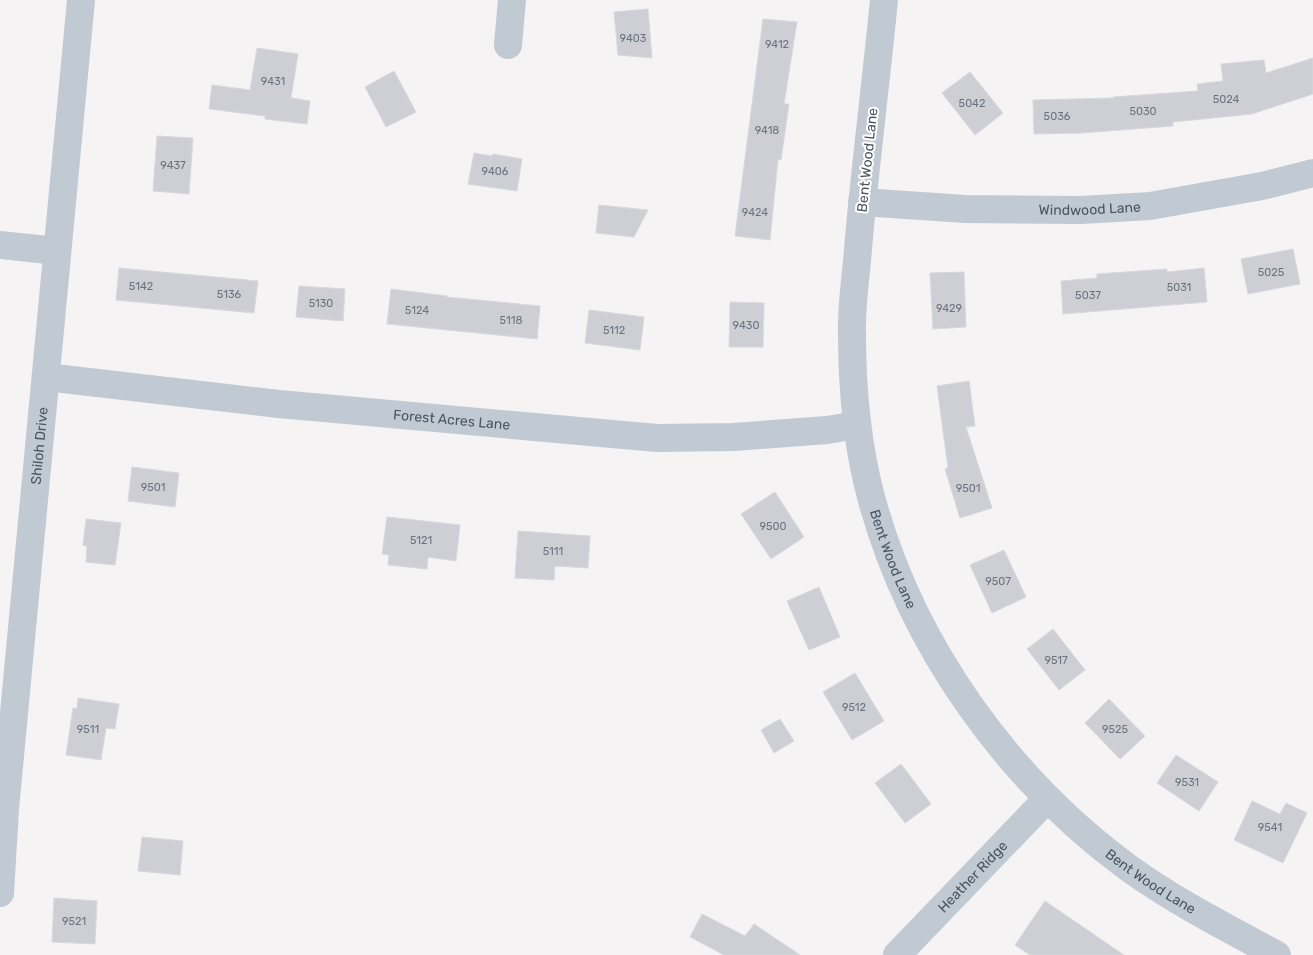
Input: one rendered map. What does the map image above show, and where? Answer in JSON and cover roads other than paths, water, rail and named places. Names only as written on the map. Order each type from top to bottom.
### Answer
[{"type":"street","name":"Shiloh Drive","points":[[0,893],[5,809],[81,0]]},
{"type":"street","points":[[508,45],[512,0]]},
{"type":"street","name":"Bent Wood Lane","points":[[884,0],[862,202],[851,330],[857,425],[871,497],[891,558],[917,617],[956,686],[1004,751],[1048,799],[1088,836],[1130,869],[1175,899],[1277,955]]},
{"type":"street","name":"Windwood Lane","points":[[862,202],[965,209],[1081,210],[1150,206],[1262,186],[1313,173]]},
{"type":"street","points":[[0,246],[57,251]]},
{"type":"street","name":"Forest Acres Lane","points":[[46,377],[279,404],[657,438],[733,437],[827,430],[857,425]]},
{"type":"street","name":"Heather Ridge","points":[[897,955],[1048,799]]}]
